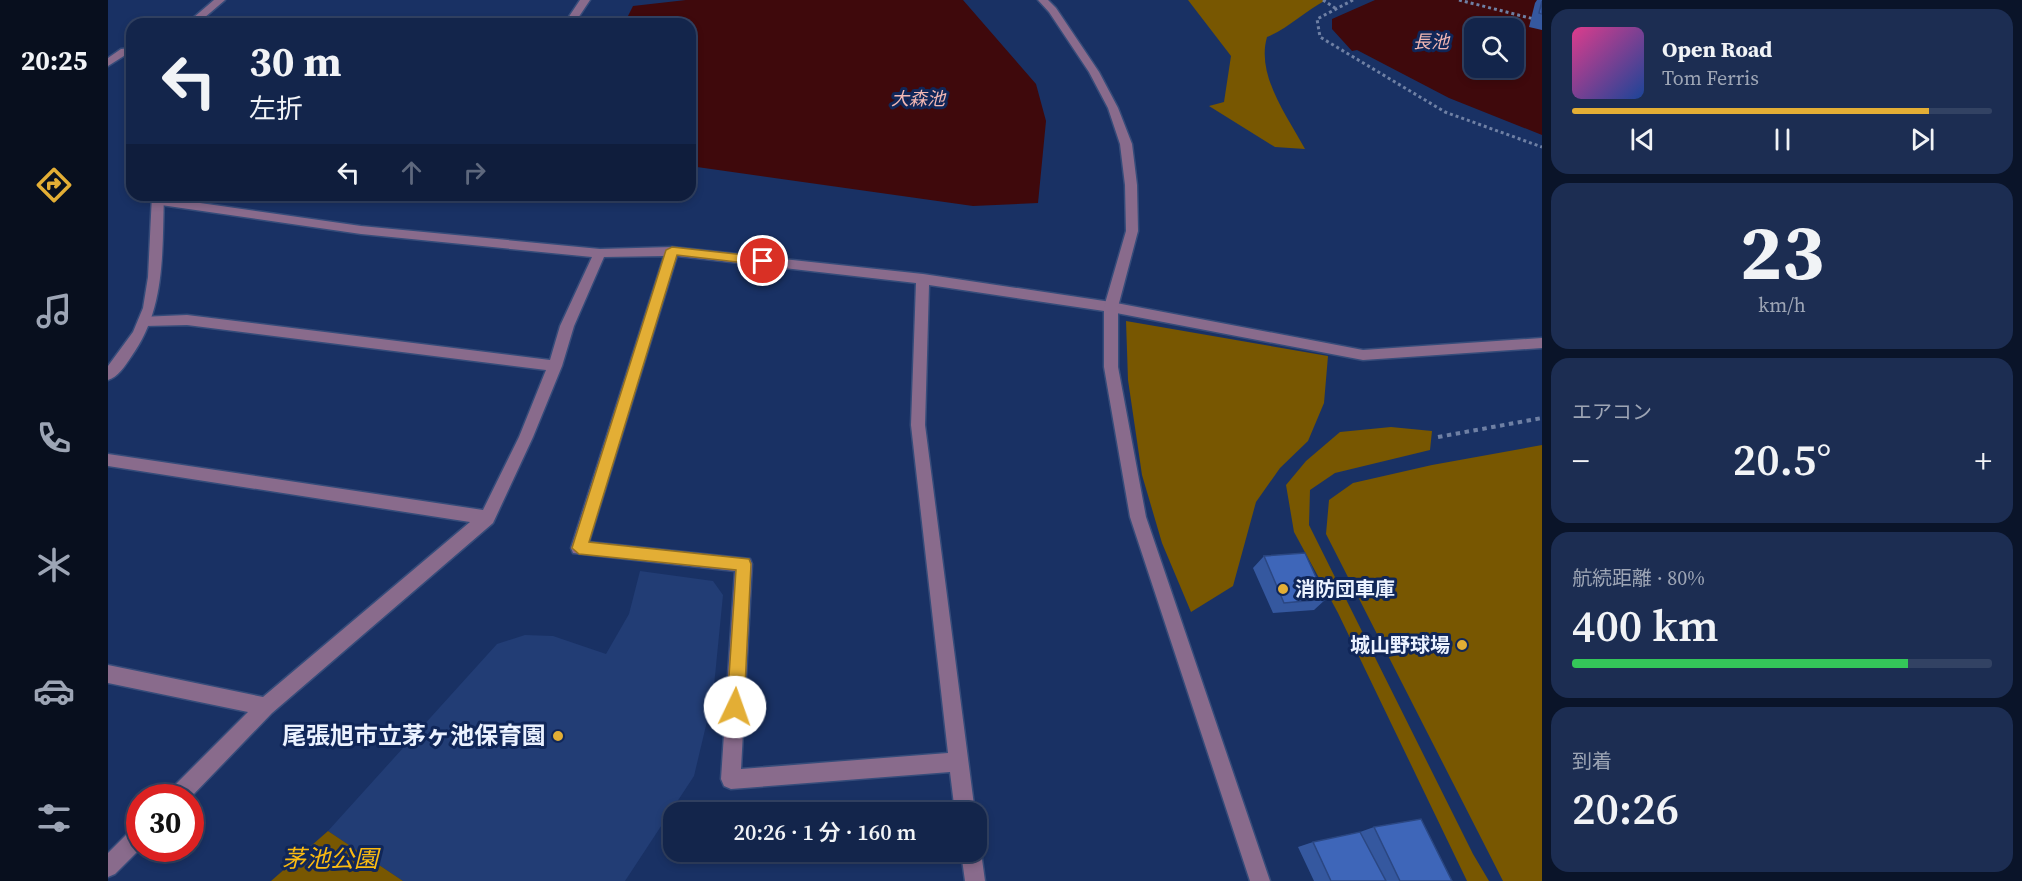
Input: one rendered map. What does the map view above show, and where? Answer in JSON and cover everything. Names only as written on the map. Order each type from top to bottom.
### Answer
[{"type":"street","points":[[198,18],[220,0]]},
{"type":"street","points":[[572,18],[585,0]]},
{"type":"street","points":[[1043,0],[1053,10],[1094,72],[1113,108],[1126,144],[1131,185],[1132,231],[1111,306],[1111,367],[1138,517],[1260,881]]},
{"type":"street","points":[[108,63],[126,51]]},
{"type":"street","points":[[108,375],[121,361],[145,321],[151,290],[158,201]]},
{"type":"street","points":[[177,201],[361,230],[600,253],[672,250],[922,279],[1111,306],[1363,355],[1542,343]]},
{"type":"street","points":[[672,250],[579,548],[744,564],[731,779],[958,762]]},
{"type":"street","points":[[190,784],[266,707],[487,518],[526,437],[555,366],[567,326],[600,253]]},
{"type":"street","points":[[922,279],[918,425],[963,802]]},
{"type":"street","points":[[145,321],[187,320],[555,366]]},
{"type":"street","points":[[108,460],[487,518]]},
{"type":"street","points":[[108,674],[266,707]]},
{"type":"street","points":[[108,867],[126,850]]},
{"type":"street","points":[[972,862],[975,881]]},
{"type":"path","points":[[1323,0],[1335,8]]},
{"type":"path","points":[[1353,0],[1317,19],[1320,37],[1445,111],[1542,147]]},
{"type":"path","points":[[1459,0],[1542,21]]},
{"type":"path","points":[[1438,437],[1542,418]]},
{"type":"shaded area","name":"尾張旭市立茅ヶ池保育園","points":[[640,571],[713,581],[723,595],[713,696],[694,776],[677,802],[663,802],[663,823],[625,881],[403,881],[328,831],[497,644],[525,635],[553,636],[606,654],[629,614]]},
{"type":"green space","points":[[1188,0],[1326,0],[1267,37],[1265,51],[1269,80],[1275,95],[1305,149],[1275,147],[1209,106],[1224,102],[1231,56]]},
{"type":"green space","points":[[1126,321],[1328,356],[1324,403],[1308,441],[1280,468],[1256,502],[1233,586],[1191,612],[1162,543],[1142,475],[1128,380]]},
{"type":"green space","points":[[1391,427],[1432,431],[1430,450],[1335,473],[1310,490],[1309,525],[1473,854],[1489,881],[1467,881],[1338,613],[1294,532],[1286,485],[1306,461],[1340,432]]},
{"type":"green space","name":"城山野球場","points":[[1542,445],[1542,881],[1503,881],[1326,534],[1329,500],[1353,483],[1432,465]]},
{"type":"green space","name":"茅池公園","points":[[328,831],[403,881],[271,881]]},
{"type":"water","name":"大森池","points":[[686,0],[963,0],[1036,84],[1046,121],[1038,203],[973,206],[696,167],[696,18],[627,18],[633,6]]},
{"type":"water","name":"長池","points":[[1375,0],[1542,0],[1542,135],[1449,98],[1357,50],[1352,51],[1332,29],[1332,19]]},
{"type":"building","points":[[1305,553],[1326,599],[1284,603],[1264,556]]},
{"type":"building","points":[[1421,819],[1452,881],[1400,881],[1374,827]]},
{"type":"building","points":[[1360,832],[1386,881],[1331,881],[1313,842]]},
{"type":"place","name":"消防団車庫","points":[[1283,589]]},
{"type":"place","name":"城山野球場","points":[[1462,645]]},
{"type":"place","name":"尾張旭市立茅ヶ池保育園","points":[[558,736]]},
{"type":"route","points":[[735,707],[744,564],[579,548],[672,250],[763,261]]}]
